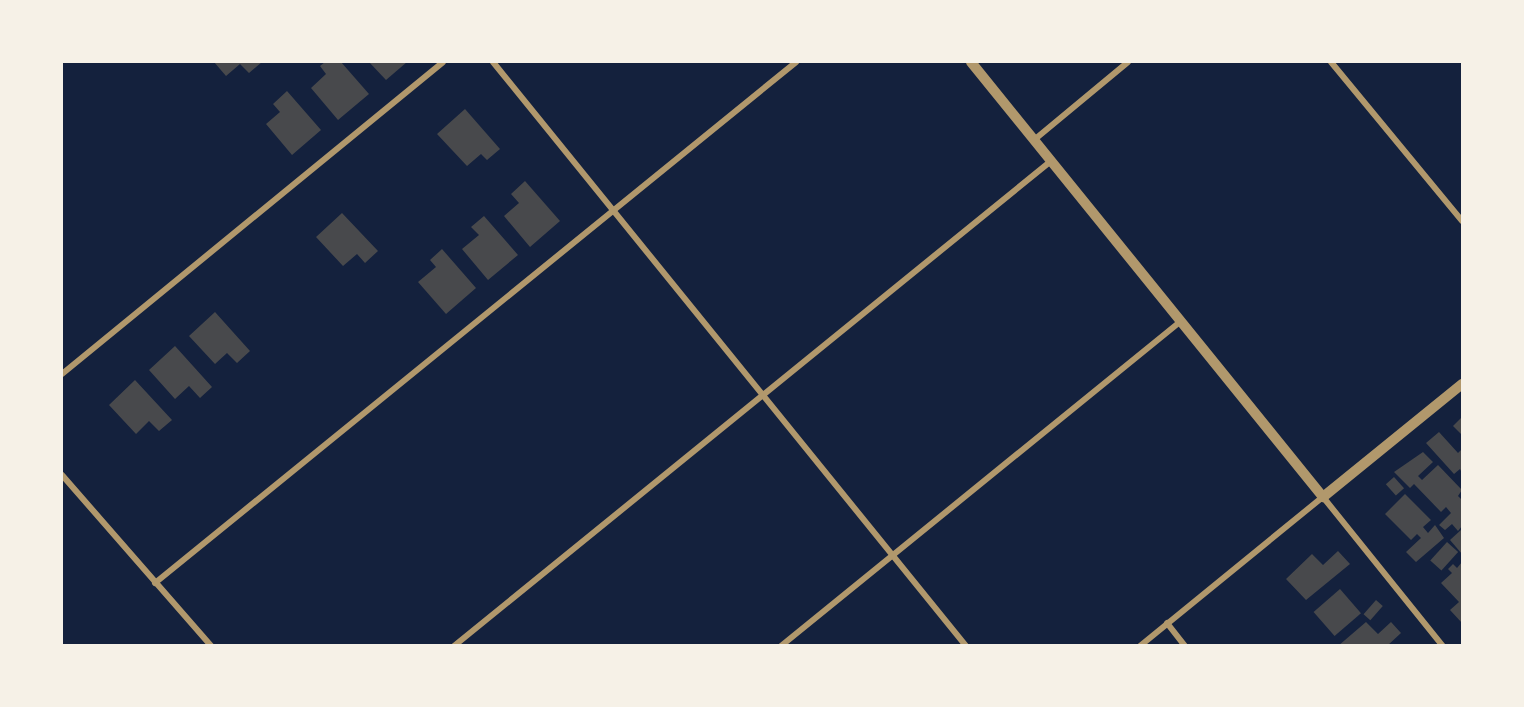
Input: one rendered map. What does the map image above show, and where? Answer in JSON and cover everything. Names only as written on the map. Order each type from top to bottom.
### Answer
[{"type":"street","points":[[62,374],[443,62]]},
{"type":"street","points":[[493,62],[966,645]]},
{"type":"street","points":[[155,583],[796,62]]},
{"type":"street","points":[[971,62],[1443,645]]},
{"type":"street","points":[[1034,140],[1128,62]]},
{"type":"street","points":[[1331,62],[1462,221]]},
{"type":"street","points":[[454,645],[1051,161]]},
{"type":"street","points":[[781,645],[1181,321]]},
{"type":"street","points":[[1140,645],[1462,384]]},
{"type":"street","points":[[62,475],[210,645]]},
{"type":"street","points":[[1167,623],[1185,645]]},
{"type":"building","points":[[214,62],[262,62],[249,73],[240,64],[226,76]]},
{"type":"building","points":[[325,62],[341,62],[369,94],[338,120],[311,88],[326,74],[320,66]]},
{"type":"building","points":[[369,62],[407,62],[386,80]]},
{"type":"building","points":[[287,91],[321,130],[292,155],[266,124],[280,112],[273,104]]},
{"type":"building","points":[[465,109],[500,149],[487,160],[481,154],[467,166],[437,134]]},
{"type":"building","points":[[525,181],[560,221],[530,247],[504,216],[519,203],[511,194]]},
{"type":"building","points":[[342,213],[378,251],[365,263],[357,254],[343,266],[316,237]]},
{"type":"building","points":[[484,216],[518,255],[488,280],[462,249],[479,235],[471,227]]},
{"type":"building","points":[[442,249],[476,288],[446,314],[418,282],[436,267],[430,260]]},
{"type":"building","points":[[215,312],[250,351],[237,363],[227,353],[215,364],[189,336]]},
{"type":"building","points":[[175,346],[212,387],[200,398],[189,386],[175,399],[149,370]]},
{"type":"building","points":[[135,380],[172,420],[159,431],[149,421],[136,434],[109,405]]},
{"type":"building","points":[[1461,418],[1462,420],[1462,435],[1453,426]]},
{"type":"building","points":[[1439,432],[1458,453],[1462,449],[1462,473],[1460,469],[1454,474],[1426,443]]},
{"type":"building","points":[[1423,452],[1433,462],[1418,476],[1422,480],[1438,465],[1462,490],[1458,496],[1462,500],[1462,526],[1458,531],[1452,524],[1445,530],[1439,525],[1451,513],[1446,507],[1441,512],[1414,484],[1410,488],[1394,472]]},
{"type":"building","points":[[1394,477],[1404,488],[1396,496],[1386,484]]},
{"type":"building","points":[[1405,494],[1431,520],[1423,527],[1428,533],[1435,525],[1444,538],[1416,562],[1406,552],[1421,538],[1417,534],[1411,540],[1385,514]]},
{"type":"building","points":[[1462,529],[1462,554],[1450,540]]},
{"type":"building","points":[[1447,542],[1458,552],[1441,571],[1430,561]]},
{"type":"building","points":[[1338,551],[1350,564],[1306,600],[1286,579],[1312,554],[1323,565]]},
{"type":"building","points":[[1462,562],[1462,623],[1450,610],[1459,602],[1441,583],[1452,573],[1448,569],[1453,564],[1457,568]]},
{"type":"building","points":[[1340,589],[1361,613],[1335,636],[1314,612]]},
{"type":"building","points":[[1376,600],[1383,606],[1370,620],[1364,614]]},
{"type":"building","points":[[1366,622],[1378,634],[1391,622],[1401,633],[1387,646],[1338,646]]}]
